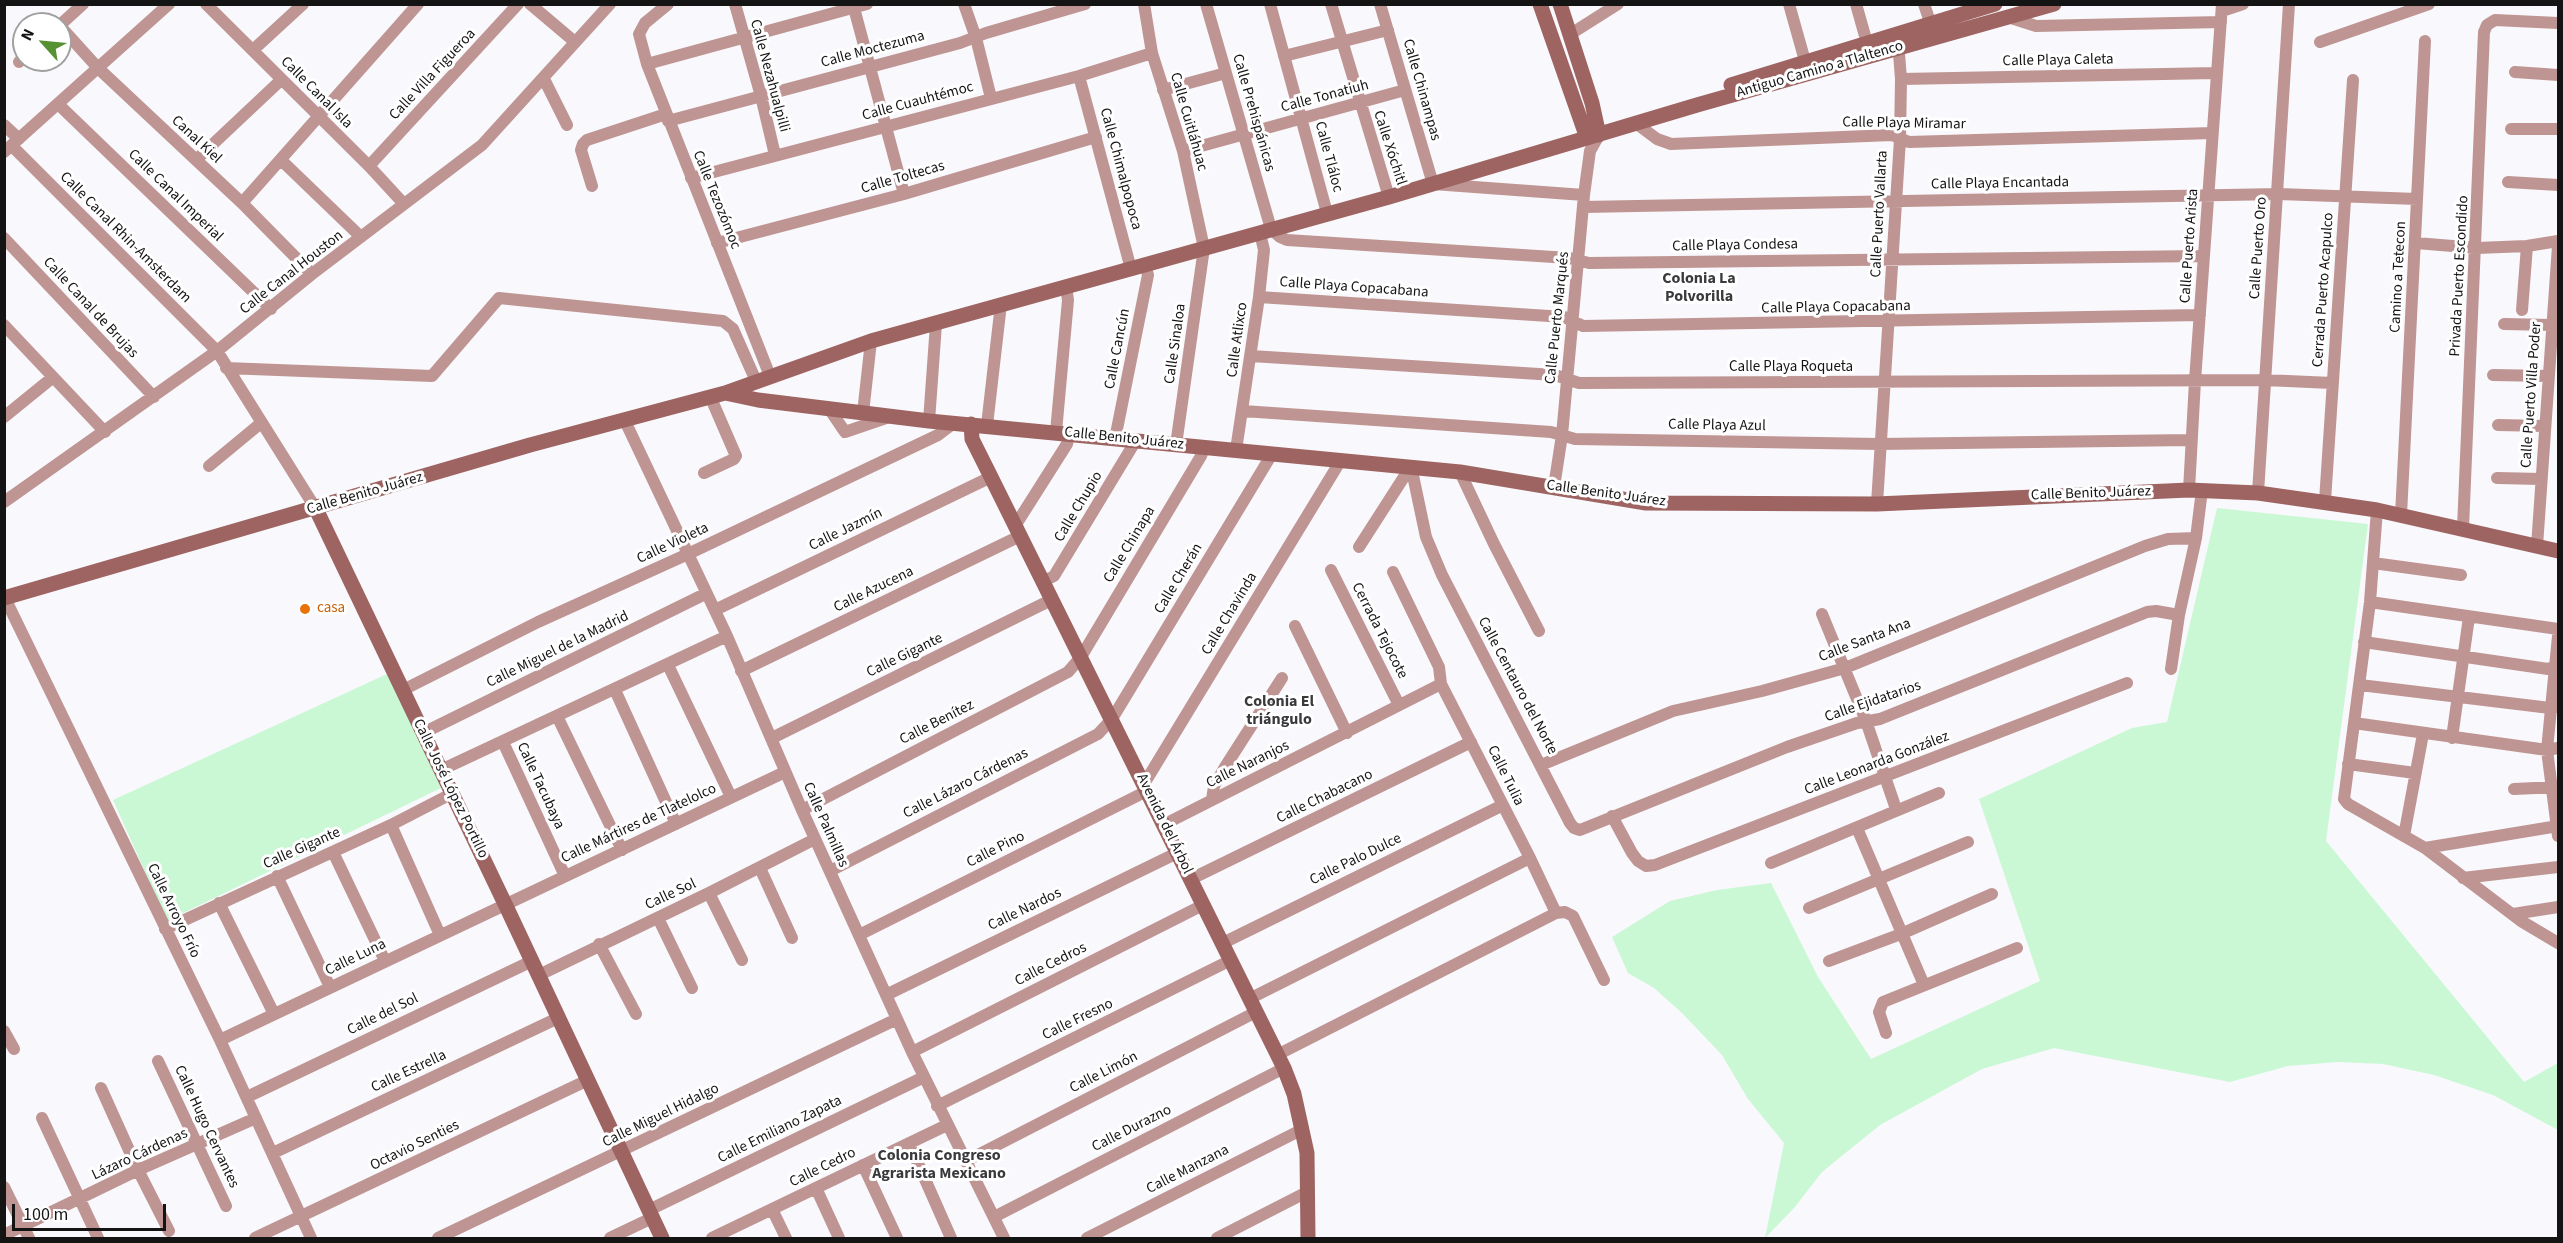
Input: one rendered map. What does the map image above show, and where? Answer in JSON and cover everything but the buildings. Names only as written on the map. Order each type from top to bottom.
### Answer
[{"type":"street","points":[[12,146],[169,4]]},
{"type":"street","name":"Calle Canal Isla","points":[[206,4],[369,166],[404,204]]},
{"type":"street","points":[[253,50],[303,4]]},
{"type":"street","points":[[242,203],[418,4]]},
{"type":"street","name":"Calle Villa Figueroa","points":[[369,166],[518,4]]},
{"type":"street","points":[[530,4],[575,42]]},
{"type":"street","name":"Calle Tezozómoc","points":[[668,4],[645,23],[639,34],[647,64],[717,243],[763,379]]},
{"type":"street","name":"Calle Nezahualpilli","points":[[735,4],[775,155]]},
{"type":"street","points":[[647,64],[743,39],[824,10],[854,8],[867,4]]},
{"type":"street","points":[[964,4],[976,38],[991,98]]},
{"type":"street","name":"Calle Moctezuma","points":[[592,186],[581,150],[587,140],[667,117],[761,96],[976,38],[1085,4]]},
{"type":"street","name":"Calle Cuitláhuac","points":[[1144,4],[1152,53],[1183,151],[1204,248]]},
{"type":"street","name":"Calle Prehispánicas","points":[[1206,4],[1243,134],[1266,231]]},
{"type":"street","name":"Calle Tláloc","points":[[1270,4],[1327,213]]},
{"type":"street","name":"Calle Xóchitl","points":[[1331,4],[1359,105],[1389,197]]},
{"type":"street","name":"Calle Chinampas","points":[[1380,4],[1433,184]]},
{"type":"street","points":[[1540,4],[1592,136]]},
{"type":"street","points":[[1560,4],[1592,136]]},
{"type":"street","points":[[1569,35],[1618,4]]},
{"type":"street","points":[[1789,4],[1805,61]]},
{"type":"street","points":[[1856,4],[1867,43]]},
{"type":"street","points":[[1924,4],[1930,22]]},
{"type":"street","points":[[1786,74],[1805,61],[1867,43],[1898,40],[1930,22],[1995,4]]},
{"type":"street","name":"Antiguo Camino a Tlaltenco","points":[[1592,136],[1637,124],[1695,101],[1898,40],[2011,18],[2054,4]]},
{"type":"street","points":[[2011,18],[2036,26],[2222,12],[2244,4]]},
{"type":"street","name":"Calle Puerto Oro","points":[[2258,493],[2289,4]]},
{"type":"street","points":[[2320,42],[2429,4]]},
{"type":"street","name":"Calle Canal Houston","points":[[6,499],[105,432],[217,351],[312,274],[482,145],[544,79],[604,6]]},
{"type":"street","points":[[854,8],[904,194]]},
{"type":"street","name":"Calle Puerto Arista","points":[[2196,490],[2191,440],[2222,12]]},
{"type":"street","name":"Privada Puerto Escondido","points":[[2463,528],[2477,248],[2484,32],[2487,25],[2495,20],[2559,23]]},
{"type":"street","points":[[1284,56],[1388,30]]},
{"type":"street","name":"Canal Kiel","points":[[72,39],[98,68],[242,203],[312,274]]},
{"type":"street","name":"Calle Puerto Vallarta","points":[[1877,504],[1900,139],[1901,79],[1898,40]]},
{"type":"street","name":"Camino a Tetecon","points":[[2400,515],[2425,41]]},
{"type":"street","name":"Calle Cuauhtémoc","points":[[691,178],[1079,76],[1152,53]]},
{"type":"street","points":[[2515,72],[2559,75]]},
{"type":"street","name":"Calle Playa Caleta","points":[[1901,79],[2216,73]]},
{"type":"street","points":[[1163,90],[1226,74]]},
{"type":"street","name":"Calle Chimalpopoca","points":[[1079,76],[1138,267]]},
{"type":"street","points":[[544,79],[567,125]]},
{"type":"street","points":[[196,160],[281,80]]},
{"type":"street","name":"Cerrada Puerto Acapulco","points":[[2325,501],[2353,80]]},
{"type":"street","name":"Calle Tonatiuh","points":[[1183,151],[1359,105],[1405,90]]},
{"type":"street","points":[[1592,136],[1695,101]]},
{"type":"street","name":"Calle Canal Imperial","points":[[58,104],[271,309]]},
{"type":"street","name":"Calle Playa Miramar","points":[[1637,124],[1657,139],[1671,144],[1892,135],[1909,142],[2212,133]]},
{"type":"street","name":"Calle Canal Rhin-Amsterdam","points":[[4,125],[12,146],[217,351]]},
{"type":"street","points":[[2511,129],[2559,129]]},
{"type":"street","name":"Calle Benito Juárez","points":[[5,598],[718,394],[871,341],[1389,197],[1592,136]]},
{"type":"street","name":"Calle Puerto Marqués","points":[[1554,487],[1562,435],[1592,136]]},
{"type":"street","name":"Calle Toltecas","points":[[717,243],[904,194],[1096,137]]},
{"type":"street","points":[[281,160],[361,237]]},
{"type":"street","points":[[2508,182],[2559,185]]},
{"type":"street","name":"Calle Playa Encantada","points":[[1433,184],[1584,201],[1896,201],[2278,194],[2417,199]]},
{"type":"street","name":"Calle Playa Condesa","points":[[1266,231],[1300,242],[1569,258],[1579,262],[2204,256]]},
{"type":"street","name":"Calle Atlixco","points":[[1236,450],[1251,356],[1266,231]]},
{"type":"street","name":"Calle Canal de Brujas","points":[[4,238],[154,397]]},
{"type":"street","points":[[2416,243],[2477,248],[2527,246],[2559,241]]},
{"type":"street","points":[[2522,310],[2527,246]]},
{"type":"street","name":"Calle Puerto Villa Poder","points":[[2536,546],[2559,246]]},
{"type":"street","name":"Calle Sinaloa","points":[[1176,445],[1204,248]]},
{"type":"street","name":"Calle Cancún","points":[[1115,439],[1148,275],[1138,267]]},
{"type":"street","points":[[1017,531],[1067,444],[1062,433],[1068,300],[1066,287]]},
{"type":"street","name":"Calle Playa Copacabana","points":[[1259,297],[1564,317],[1583,326],[2200,315]]},
{"type":"street","points":[[226,368],[432,376],[499,298],[723,321],[733,329],[763,379]]},
{"type":"street","points":[[987,425],[1001,304]]},
{"type":"street","points":[[929,421],[936,324]]},
{"type":"street","points":[[2504,324],[2552,325]]},
{"type":"street","points":[[5,326],[105,432]]},
{"type":"street","points":[[864,412],[871,341]]},
{"type":"street","name":"Calle José López Portillo","points":[[217,351],[316,509],[507,906],[662,1239]]},
{"type":"street","name":"Calle Playa Roqueta","points":[[1251,356],[1555,375],[1567,381],[1579,383],[2265,380],[2332,383]]},
{"type":"street","points":[[2493,375],[2548,376]]},
{"type":"street","points":[[4,417],[52,378]]},
{"type":"street","points":[[704,473],[736,456],[718,394]]},
{"type":"street","name":"Calle Benito Juárez","points":[[718,394],[929,421],[1412,466],[1646,503],[1877,504],[2196,490],[2258,493],[2377,510],[2559,551]]},
{"type":"street","points":[[830,410],[845,432],[893,416]]},
{"type":"street","name":"Calle Playa Azul","points":[[1243,411],[1562,435],[1575,439],[1879,444],[2191,440]]},
{"type":"street","name":"Calle Palmillas","points":[[625,421],[705,594],[727,636],[801,810],[912,1052],[1004,1239]]},
{"type":"street","points":[[209,466],[261,423]]},
{"type":"street","name":"Calle Violeta","points":[[403,690],[538,622],[688,554],[938,435],[954,423]]},
{"type":"street","name":"Avenida del Árbol","points":[[971,424],[972,439],[1254,1005],[1294,1094],[1307,1153],[1308,1239]]},
{"type":"street","points":[[2498,425],[2544,426]]},
{"type":"street","name":"Calle Chupio","points":[[1042,582],[1054,576],[1135,442]]},
{"type":"street","name":"Calle Chinapa","points":[[1081,657],[1201,456],[1204,447]]},
{"type":"street","name":"Calle Cherán","points":[[1112,719],[1272,454]]},
{"type":"street","name":"Calle Chavinda","points":[[1146,787],[1341,460]]},
{"type":"street","points":[[1359,546],[1412,466]]},
{"type":"street","name":"Calle Centauro del Norte","points":[[1412,466],[1426,537],[1442,575],[1574,828],[1580,830],[1612,816]]},
{"type":"street","points":[[1460,472],[1539,631]]},
{"type":"street","name":"Calle Jazmín","points":[[714,610],[991,477]]},
{"type":"street","points":[[2498,478],[2541,479]]},
{"type":"street","points":[[2171,669],[2179,615],[2196,538],[2196,490]]},
{"type":"street","points":[[2377,510],[2370,602],[2344,799],[2348,804],[2425,848],[2533,930],[2559,943]]},
{"type":"street","name":"Calle Azucena","points":[[741,671],[1017,531]]},
{"type":"street","name":"Calle Santa Ana","points":[[1541,765],[1673,711],[1762,692],[1845,668],[2145,546],[2168,539],[2196,538]]},
{"type":"street","points":[[2373,563],[2461,575]]},
{"type":"street","name":"Cerrada Tejocote","points":[[1331,570],[1399,705]]},
{"type":"street","name":"Calle Tulia","points":[[1393,572],[1439,667],[1441,684],[1556,913]]},
{"type":"street","name":"Calle Miguel de la Madrid","points":[[423,733],[705,594]]},
{"type":"street","name":"Calle Arroyo Frío","points":[[5,598],[220,1040],[311,1239]]},
{"type":"street","name":"Calle Gigante","points":[[772,738],[1051,600]]},
{"type":"street","points":[[2370,602],[2559,629]]},
{"type":"street","name":"Calle Ejidatarios","points":[[1612,816],[1787,747],[1866,721],[1880,719],[2147,612],[2156,611],[2179,615]]},
{"type":"street","points":[[1822,614],[1866,721],[1896,809]]},
{"type":"street","points":[[2452,738],[2469,617]]},
{"type":"street","points":[[1295,626],[1347,733]]},
{"type":"street","points":[[441,770],[727,636]]},
{"type":"street","points":[[2425,848],[2558,829],[2553,749],[2559,636]]},
{"type":"street","points":[[2364,642],[2548,669],[2557,666]]},
{"type":"street","name":"Calle Benítez","points":[[801,810],[1068,672],[1081,657]]},
{"type":"street","points":[[669,665],[731,797]]},
{"type":"street","points":[[1212,800],[1214,786],[1282,678]]},
{"type":"street","name":"Calle Leonarda González","points":[[1612,816],[1638,861],[1646,866],[1655,865],[2127,683]]},
{"type":"street","name":"Calle Naranjos","points":[[1165,824],[1441,684]]},
{"type":"street","points":[[2360,685],[2554,708]]},
{"type":"street","points":[[615,690],[676,824]]},
{"type":"street","points":[[557,716],[622,850]]},
{"type":"street","name":"Calle Lázaro Cárdenas","points":[[830,871],[1098,734],[1112,719]]},
{"type":"street","points":[[2354,723],[2452,738],[2553,749]]},
{"type":"street","points":[[2404,836],[2423,734]]},
{"type":"street","name":"Calle Tacubaya","points":[[503,742],[565,876]]},
{"type":"street","name":"Calle Chabacano","points":[[1191,879],[1472,742]]},
{"type":"street","points":[[2348,764],[2415,773]]},
{"type":"street","name":"Calle Mártires de Tlatelolco","points":[[507,906],[565,876],[785,772]]},
{"type":"street","name":"Calle Pino","points":[[859,935],[1146,787]]},
{"type":"street","points":[[2514,789],[2555,788]]},
{"type":"street","points":[[1771,863],[1939,793]]},
{"type":"street","name":"Calle Gigante","points":[[165,929],[391,825],[452,794]]},
{"type":"street","name":"Calle Palo Dulce","points":[[1223,943],[1503,805]]},
{"type":"street","points":[[391,825],[440,936]]},
{"type":"street","points":[[1857,828],[1924,986]]},
{"type":"street","name":"Calle Sol","points":[[538,975],[815,839]]},
{"type":"street","points":[[1809,908],[1968,842]]},
{"type":"street","points":[[333,852],[385,961]]},
{"type":"street","name":"Calle Nardos","points":[[886,995],[1177,853]]},
{"type":"street","name":"Calle Limón","points":[[966,1161],[1530,858]]},
{"type":"street","points":[[2463,878],[2559,867]]},
{"type":"street","points":[[760,868],[792,938]]},
{"type":"street","points":[[277,876],[330,987]]},
{"type":"street","points":[[709,893],[742,960]]},
{"type":"street","points":[[1829,961],[1901,934],[1992,894]]},
{"type":"street","points":[[219,903],[274,1014]]},
{"type":"street","name":"Calle Cedros","points":[[912,1052],[1203,905]]},
{"type":"street","name":"Calle Luna","points":[[220,1040],[507,906]]},
{"type":"street","points":[[2513,914],[2559,907]]},
{"type":"street","points":[[1556,913],[1566,912],[1573,916],[1604,980]]},
{"type":"street","name":"Calle Durazno","points":[[994,1217],[1556,913]]},
{"type":"street","points":[[658,918],[692,988]]},
{"type":"street","points":[[599,944],[636,1014]]},
{"type":"street","points":[[1886,1034],[1879,1012],[1883,1002],[2017,948]]},
{"type":"street","name":"Calle del Sol","points":[[247,1097],[532,960]]},
{"type":"street","name":"Calle Fresno","points":[[938,1106],[1231,960]]},
{"type":"street","name":"Calle Estrella","points":[[273,1153],[558,1018]]},
{"type":"street","name":"Calle Miguel Hidalgo","points":[[438,1239],[897,1019]]},
{"type":"street","points":[[4,1031],[14,1049]]},
{"type":"street","name":"Calle Hugo Cervantes","points":[[158,1061],[226,1206]]},
{"type":"street","name":"Calle Emiliano Zapata","points":[[610,1239],[651,1214],[924,1077]]},
{"type":"street","name":"Octavio Senties","points":[[255,1239],[588,1080]]},
{"type":"street","points":[[101,1088],[169,1231]]},
{"type":"street","points":[[42,1118],[98,1239]]},
{"type":"street","name":"Lázaro Cárdenas","points":[[4,1235],[138,1170],[256,1118]]},
{"type":"street","name":"Calle Cedro","points":[[712,1239],[728,1235],[772,1209],[947,1125]]},
{"type":"street","name":"Calle Manzana","points":[[1087,1239],[1303,1129]]},
{"type":"street","points":[[909,1143],[951,1239]]},
{"type":"street","points":[[863,1165],[897,1239]]},
{"type":"street","points":[[4,1187],[29,1239]]},
{"type":"street","points":[[816,1188],[839,1239]]},
{"type":"street","points":[[1217,1239],[1307,1192]]},
{"type":"street","points":[[772,1209],[786,1239]]},
{"type":"green space","points":[[2217,508],[2368,524],[2326,841],[2524,1082],[2558,1063],[2558,1130],[2493,1095],[2434,1075],[2383,1064],[2338,1062],[2288,1066],[2230,1082],[2054,1048],[1982,1069],[1880,1125],[1822,1172],[1794,1208],[1765,1238],[1784,1143],[1748,1099],[1722,1055],[1682,1013],[1654,988],[1628,973],[1612,937],[1670,901],[1717,890],[1771,883],[1818,977],[1871,1059],[2040,981],[1979,799],[2132,728],[2167,722]]},
{"type":"green space","points":[[387,674],[445,786],[167,921],[113,800]]},
{"type":"place","name":"casa","points":[[305,609]]},
{"type":"district","name":"Colonia La Polvorilla","points":[[1699,288]]},
{"type":"district","name":"Colonia El triángulo","points":[[1279,711]]},
{"type":"district","name":"Colonia Congreso Agrarista Mexicano","points":[[939,1165]]}]
